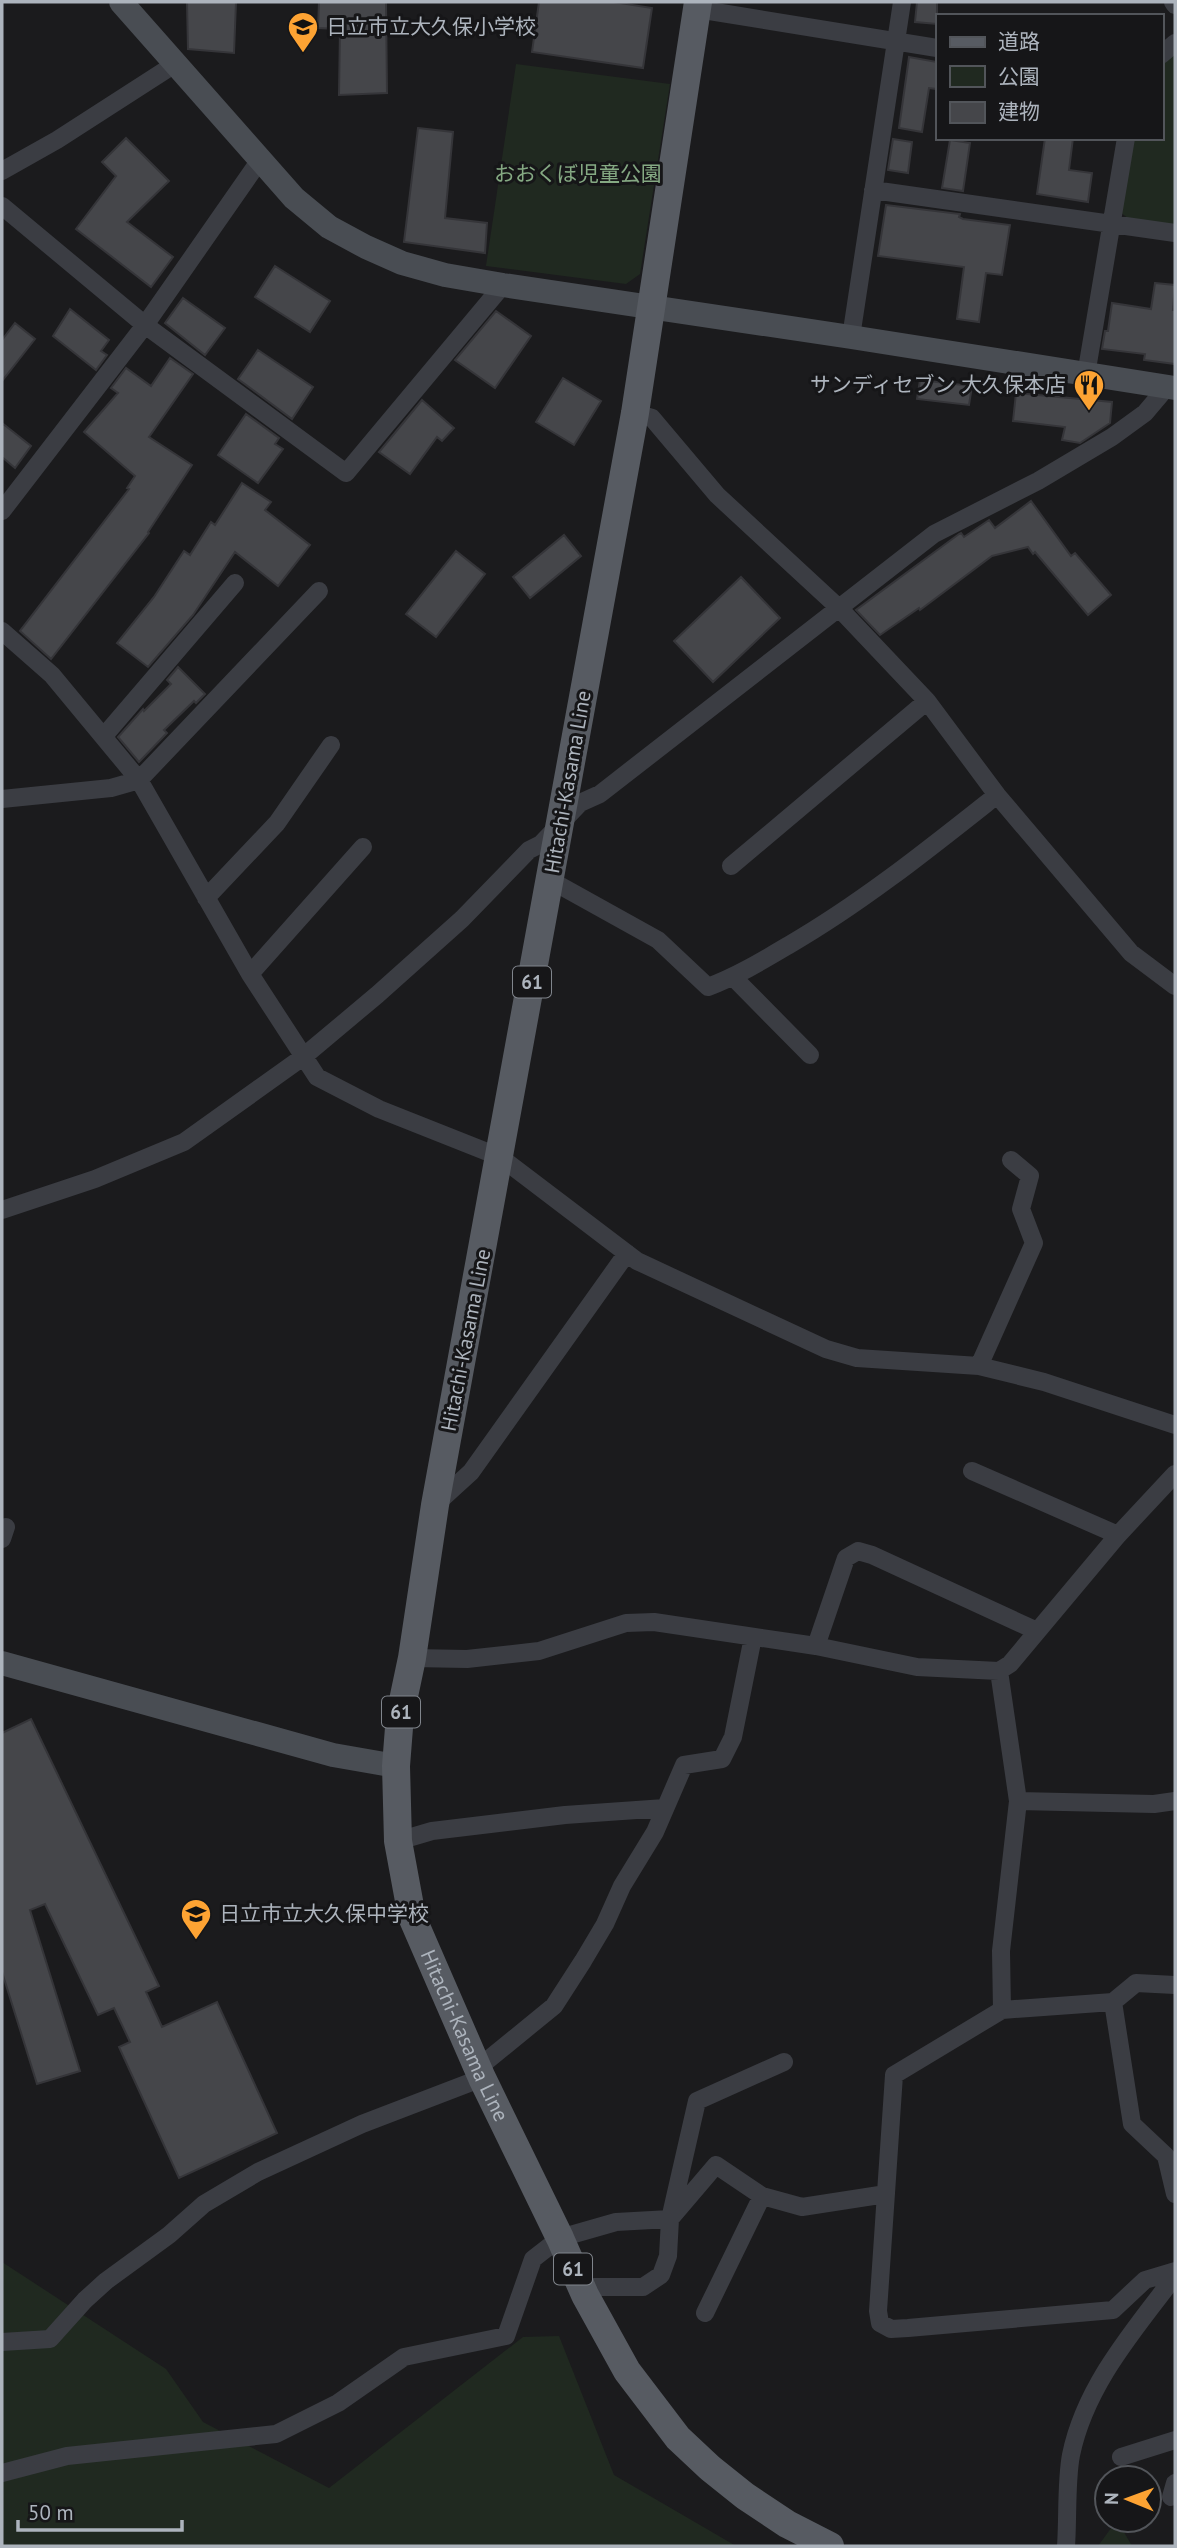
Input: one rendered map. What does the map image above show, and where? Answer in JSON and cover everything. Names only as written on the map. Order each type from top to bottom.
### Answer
[{"type":"main road","name":"Hitachi-Kasama Line","points":[[697,5],[635,413],[435,1505],[412,1658],[400,1715],[396,1766],[397,1841],[412,1917],[480,2073],[581,2287],[627,2371],[678,2438],[745,2496],[787,2524],[830,2546]]},
{"type":"street","points":[[121,2],[294,198],[329,227],[402,262],[445,275],[503,285],[1171,388]]},
{"type":"street","points":[[851,337],[902,2]]},
{"type":"street","points":[[697,5],[936,48]]},
{"type":"street","points":[[2,172],[175,64]]},
{"type":"street","points":[[1086,375],[1126,140]]},
{"type":"street","points":[[2,511],[145,325],[260,160]]},
{"type":"street","points":[[873,190],[1175,233]]},
{"type":"street","points":[[2,206],[145,325],[346,473],[503,285]]},
{"type":"street","points":[[2,1210],[95,1179],[184,1142],[303,1057],[463,919],[528,850],[541,844],[580,803],[600,794],[934,534],[1038,481],[1112,437],[1145,413],[1171,388]]},
{"type":"street","points":[[635,413],[652,418],[717,495],[838,607],[927,701],[997,795],[1130,953],[1175,986]]},
{"type":"street","points":[[104,736],[235,583]]},
{"type":"street","points":[[2,799],[111,788],[139,780],[319,591]]},
{"type":"street","points":[[2,632],[52,675],[139,780],[250,974],[317,1077],[379,1109],[500,1157],[637,1261],[827,1349],[857,1358],[979,1366],[1044,1382],[1175,1425]]},
{"type":"street","points":[[731,866],[927,701]]},
{"type":"street","points":[[206,898],[277,823],[331,745]]},
{"type":"street","points":[[550,880],[657,940],[708,987],[734,978],[810,933],[888,881],[997,795]]},
{"type":"street","points":[[250,974],[363,847]]},
{"type":"street","points":[[734,978],[810,1055]]},
{"type":"street","points":[[979,1366],[1034,1243],[1021,1209],[1030,1176],[1011,1160]]},
{"type":"street","points":[[435,1505],[471,1472],[627,1253]]},
{"type":"street","points":[[972,1471],[1118,1535]]},
{"type":"street","points":[[412,1658],[467,1659],[539,1651],[626,1622],[654,1622],[816,1646],[917,1667],[999,1671],[1010,1664],[1118,1535],[1175,1474]]},
{"type":"street","points":[[816,1646],[846,1558],[858,1551],[1037,1631]]},
{"type":"street","points":[[2,2342],[50,2339],[106,2281],[169,2235],[204,2204],[258,2172],[480,2073],[554,2006],[594,1942],[622,1886],[655,1832],[684,1765],[722,1759],[733,1737],[753,1637]]},
{"type":"street","points":[[2,1663],[333,1755],[396,1766]]},
{"type":"street","points":[[999,1671],[1018,1801],[1001,1951],[1002,2010]]},
{"type":"street","points":[[1018,1801],[1154,1804],[1175,1801]]},
{"type":"street","points":[[397,1841],[432,1831],[565,1815],[665,1808]]},
{"type":"street","points":[[1175,1985],[1136,1983],[1113,2002],[1002,2010],[894,2075],[877,2311],[880,2323],[891,2329],[1113,2310],[1144,2280],[1175,2274]]},
{"type":"street","points":[[1113,2002],[1132,2124],[1170,2153],[1175,2194]]},
{"type":"street","points":[[581,2287],[643,2287],[661,2275],[668,2256],[670,2219],[697,2101],[784,2062]]},
{"type":"street","points":[[2,2473],[67,2456],[276,2434],[338,2403],[404,2357],[506,2336],[533,2259],[560,2238],[616,2221],[670,2219],[716,2165],[762,2196],[802,2207],[886,2194]]},
{"type":"street","points":[[705,2313],[762,2196]]},
{"type":"street","points":[[1066,2546],[1071,2456],[1086,2409],[1124,2343],[1175,2274]]},
{"type":"street","points":[[1121,2457],[1175,2440]]},
{"type":"green space","points":[[1175,52],[1175,226],[1129,219],[1120,212],[1132,140],[1163,140],[1163,61]]},
{"type":"green space","name":"おおくぼ児童公園","points":[[516,64],[670,84],[640,274],[626,284],[486,266]]},
{"type":"green space","points":[[2,2262],[166,2369],[203,2422],[329,2488],[523,2337],[559,2336],[614,2475],[736,2546],[2,2546]]},
{"type":"green space","points":[[1107,2534],[1125,2534],[1132,2546],[1098,2546]]},
{"type":"building","points":[[187,2],[236,2],[234,53],[188,49]]},
{"type":"building","points":[[319,2],[386,2],[387,93],[339,95],[340,29],[318,28]]},
{"type":"building","points":[[539,2],[614,2],[652,8],[643,68],[532,52]]},
{"type":"building","points":[[917,2],[937,2],[936,24],[915,22]]},
{"type":"building","points":[[909,57],[936,62],[936,89],[929,88],[922,132],[899,128]]},
{"type":"building","points":[[418,128],[453,132],[445,218],[487,223],[485,253],[404,242]]},
{"type":"building","points":[[126,138],[169,181],[127,222],[173,257],[151,287],[76,229],[116,176],[102,162]]},
{"type":"building","points":[[893,139],[912,142],[908,173],[888,170]]},
{"type":"building","points":[[950,140],[970,143],[963,191],[942,188]]},
{"type":"building","points":[[1045,140],[1073,140],[1069,170],[1092,173],[1088,202],[1037,194]]},
{"type":"building","points":[[886,205],[960,214],[959,217],[963,219],[1010,225],[1002,275],[986,273],[979,322],[957,319],[964,267],[878,256]]},
{"type":"building","points":[[275,266],[330,301],[310,332],[255,297]]},
{"type":"building","points":[[1155,283],[1175,285],[1175,364],[1144,360],[1145,354],[1102,349],[1112,303],[1151,309]]},
{"type":"building","points":[[183,298],[225,328],[205,355],[165,323]]},
{"type":"building","points":[[70,309],[109,340],[101,351],[107,355],[96,370],[53,336]]},
{"type":"building","points":[[496,311],[531,336],[495,388],[455,360]]},
{"type":"building","points":[[15,323],[35,339],[2,381],[2,340]]},
{"type":"building","points":[[258,350],[313,387],[292,419],[238,379]]},
{"type":"building","points":[[170,358],[193,374],[149,437],[192,465],[149,533],[51,659],[20,631],[129,489],[127,488],[135,476],[84,432],[118,393],[111,388],[126,368],[151,386]]},
{"type":"building","points":[[563,378],[601,401],[574,445],[536,422]]},
{"type":"building","points":[[920,380],[972,386],[969,405],[917,399]]},
{"type":"building","points":[[1016,393],[1112,402],[1110,423],[1080,443],[1062,440],[1065,427],[1013,421]]},
{"type":"building","points":[[422,400],[454,428],[442,441],[437,437],[410,474],[379,452]]},
{"type":"building","points":[[246,414],[279,438],[275,444],[283,449],[258,483],[218,455]]},
{"type":"building","points":[[2,423],[31,446],[15,468],[2,457]]},
{"type":"building","points":[[242,483],[271,502],[265,510],[310,545],[278,586],[235,552],[193,615],[148,667],[117,643],[154,597],[184,551],[190,555],[211,522],[215,525]]},
{"type":"building","points":[[1031,501],[1071,556],[1075,553],[1111,595],[1088,615],[1028,547],[992,556],[920,610],[919,608],[880,635],[856,610],[959,534],[964,537],[989,520],[995,528]]},
{"type":"building","points":[[564,535],[581,556],[530,598],[513,577]]},
{"type":"building","points":[[456,551],[485,574],[436,637],[406,614]]},
{"type":"building","points":[[741,577],[780,618],[713,682],[674,641]]},
{"type":"building","points":[[178,667],[205,694],[164,730],[167,733],[139,762],[118,737],[143,709],[144,711],[171,684],[167,680]]},
{"type":"building","points":[[31,1719],[159,1986],[146,1992],[162,2027],[217,2002],[277,2133],[179,2178],[119,2047],[130,2042],[114,2008],[98,2015],[45,1904],[30,1910],[80,2071],[37,2084],[2,1972],[2,1733]]},
{"type":"place","name":"日立市立大久保小学校","points":[[303,54]]},
{"type":"place","name":"サンディセブン 大久保本店","points":[[1089,412]]},
{"type":"place","name":"日立市立大久保中学校","points":[[196,1941]]}]
